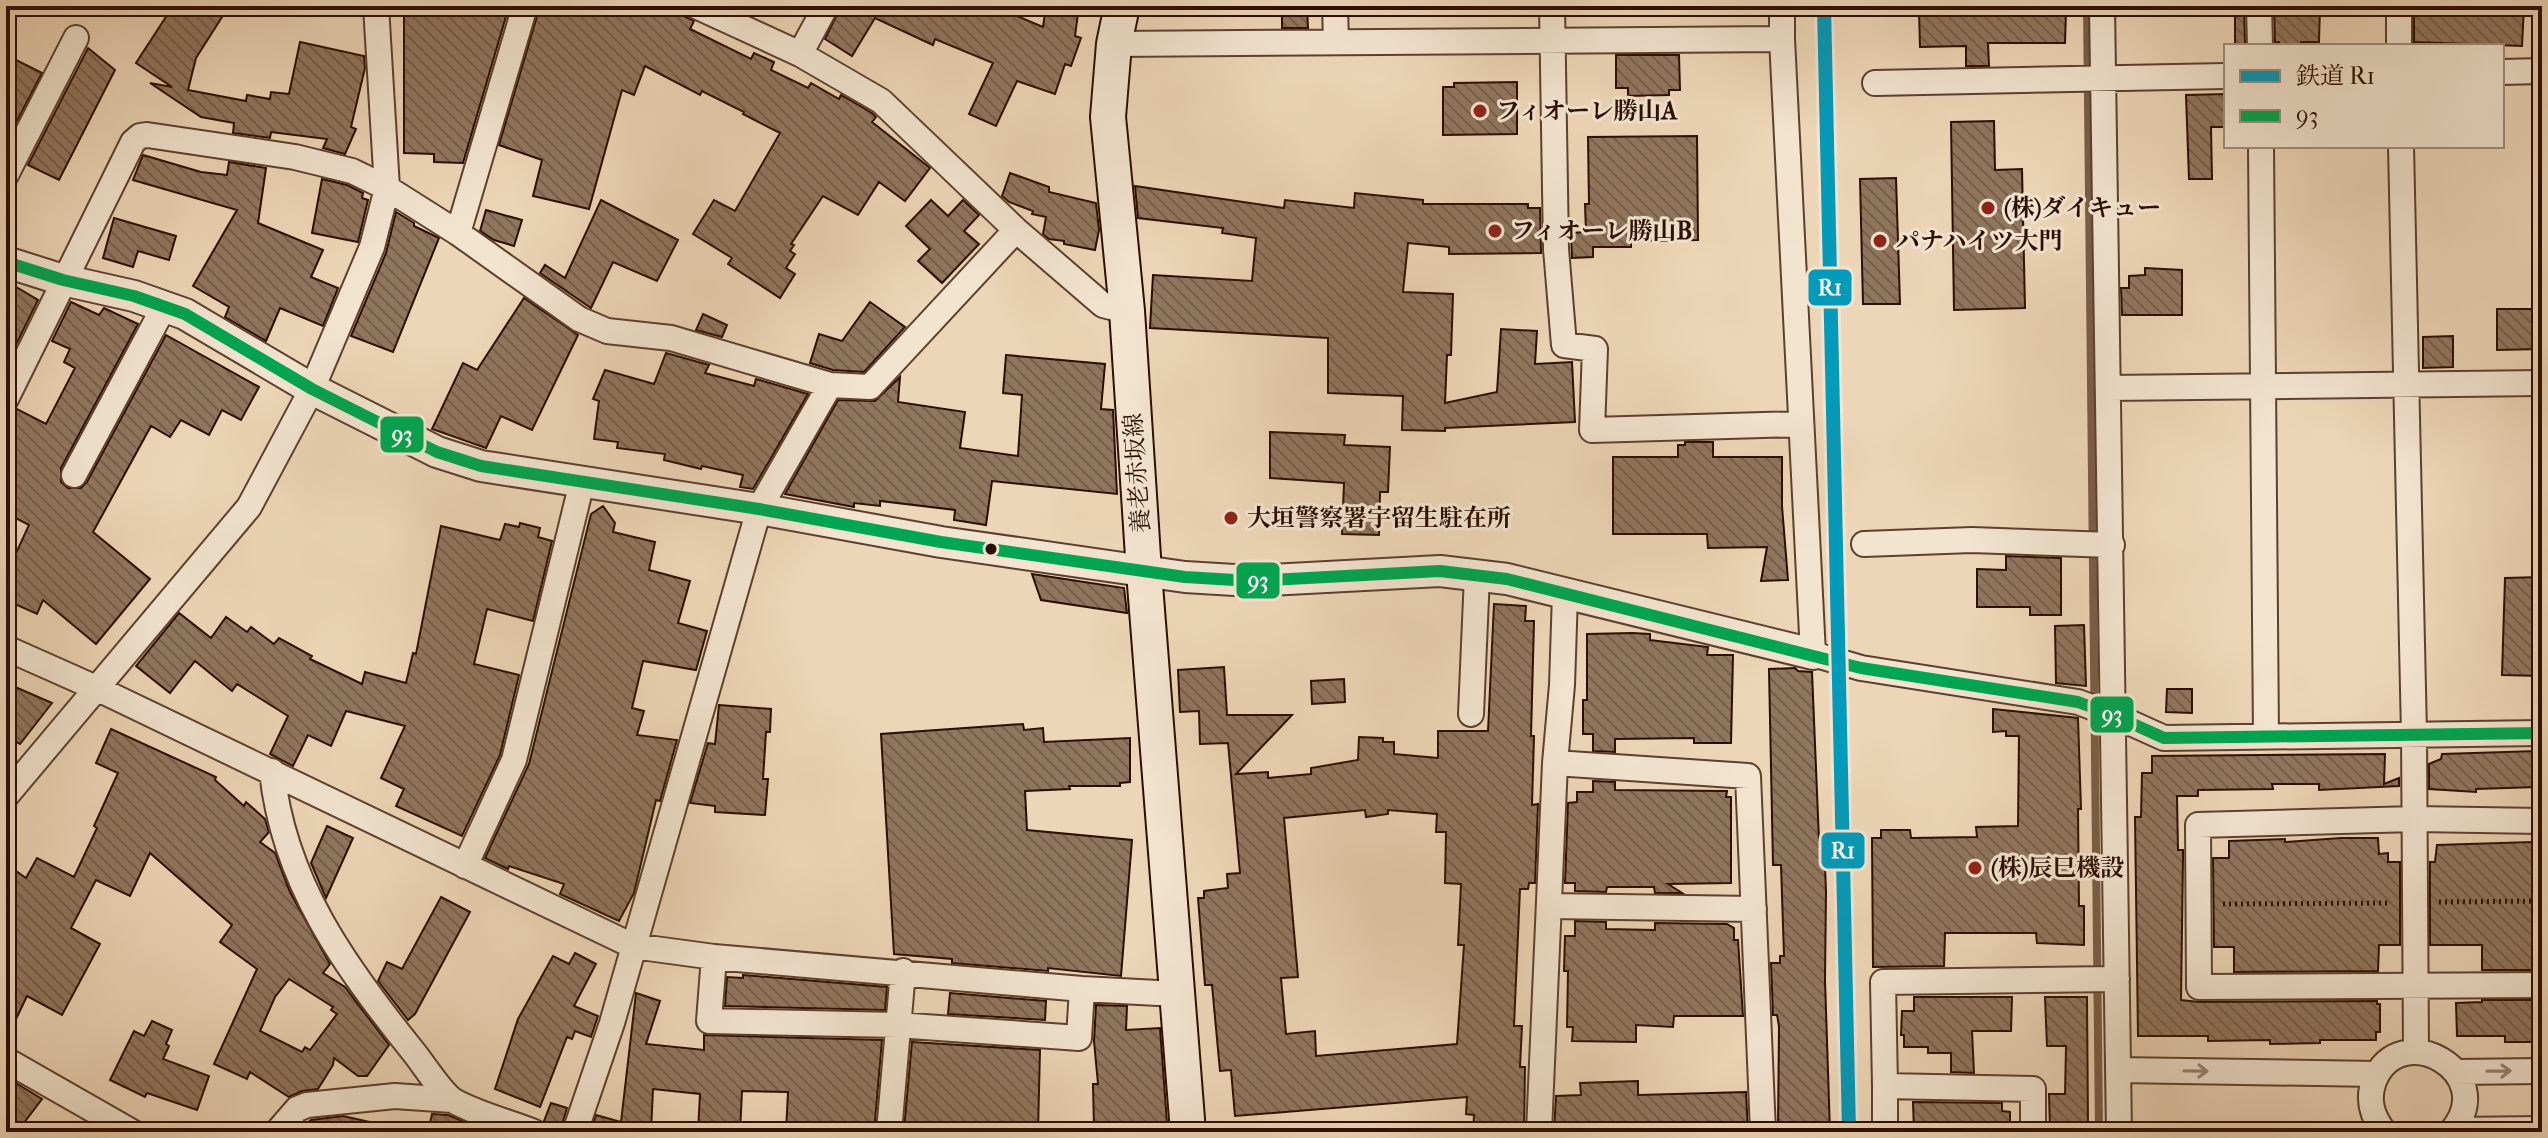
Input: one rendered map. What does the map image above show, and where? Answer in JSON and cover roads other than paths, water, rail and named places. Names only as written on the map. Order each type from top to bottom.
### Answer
[{"type":"main road","name":"養老赤坂線","points":[[1122,6],[1114,44],[1108,117],[1127,311],[1188,1132]]},
{"type":"street","points":[[6,796],[249,507],[312,389],[372,247],[387,188],[376,6]]},
{"type":"street","points":[[458,233],[525,6]]},
{"type":"street","points":[[696,6],[800,54],[881,101],[1016,230],[1103,305],[1127,311]]},
{"type":"street","points":[[800,54],[826,6]]},
{"type":"street","points":[[1335,6],[1336,42]]},
{"type":"street","points":[[1552,6],[1556,249],[1564,345],[1595,349],[1592,430],[1801,424]]},
{"type":"street","points":[[1782,6],[1813,654]]},
{"type":"street","points":[[2102,6],[2114,979],[2119,1132]]},
{"type":"street","points":[[2259,6],[2260,44]]},
{"type":"street","points":[[2399,6],[2399,44]]},
{"type":"street","points":[[6,175],[76,38]]},
{"type":"street","points":[[1114,44],[1782,39]]},
{"type":"street","points":[[2504,72],[2542,71]]},
{"type":"street","points":[[1875,83],[2224,76]]},
{"type":"street","points":[[6,399],[133,142],[140,136],[295,157],[352,171],[387,188],[458,233],[579,319],[607,331],[671,338],[830,385],[870,387],[1016,230]]},
{"type":"street","points":[[2261,148],[2266,736]]},
{"type":"street","points":[[2401,148],[2414,734],[2416,1052]]},
{"type":"street","points":[[6,262],[63,280],[134,296],[185,314],[312,389],[437,452],[481,466],[759,509],[941,542],[1144,572],[1251,581],[1440,571],[1507,579],[1861,668],[2081,703],[2164,738],[2542,733]]},
{"type":"street","points":[[74,475],[164,307]]},
{"type":"street","points":[[2108,388],[2406,387],[2542,383]]},
{"type":"street","points":[[575,1132],[612,1023],[759,509],[830,385]]},
{"type":"street","points":[[465,866],[514,760],[582,482]]},
{"type":"street","points":[[1864,544],[1972,540],[2109,545]]},
{"type":"street","points":[[1471,714],[1477,575]]},
{"type":"street","points":[[1539,1132],[1565,594]]},
{"type":"street","points":[[6,648],[272,771],[633,946],[714,957],[903,971],[1082,989],[1177,994]]},
{"type":"street","points":[[1555,763],[1748,776],[1763,1132]]},
{"type":"street","points":[[272,771],[276,807],[289,854],[308,899],[368,996],[452,1100]]},
{"type":"street","points":[[2542,821],[2415,819],[2198,825],[2199,987],[2542,985]]},
{"type":"street","points":[[1549,906],[1754,909]]},
{"type":"street","points":[[714,957],[709,1021],[897,1025],[1079,1038],[1082,989]]},
{"type":"street","points":[[889,1132],[903,971]]},
{"type":"street","points":[[1885,1132],[1883,982],[2114,979]]},
{"type":"street","points":[[2384,1132],[2370,1104],[2371,1089],[2377,1074],[2387,1062],[2401,1054],[2416,1052],[2432,1053],[2446,1060],[2457,1072],[2465,1101],[2462,1117],[2452,1131]]},
{"type":"street","points":[[6,1060],[132,1132]]},
{"type":"street","points":[[2118,1070],[2377,1074]]},
{"type":"street","points":[[2457,1072],[2542,1071]]},
{"type":"street","points":[[1885,1086],[2033,1089],[2033,1132]]},
{"type":"street","points":[[277,1132],[297,1109],[307,1105],[395,1096],[452,1100],[534,1132]]},
{"type":"street","points":[[2452,1131],[2542,1129]]},
{"type":"street","points":[[2359,1132],[2384,1132]]},
{"type":"waterway","points":[[2087,6],[2099,1132]]},
{"type":"rail line","name":"R1","points":[[1824,6],[1849,1132]]},
{"type":"place","name":"フィオーレ勝山A","points":[[1480,111]]},
{"type":"place","name":"(株)ダイキュー","points":[[1988,208]]},
{"type":"place","name":"フィオーレ勝山B","points":[[1495,231]]},
{"type":"place","name":"パナハイツ大門","points":[[1880,241]]},
{"type":"place","name":"大垣警察署宇留生駐在所","points":[[1231,518]]},
{"type":"place","name":"(株)辰巳機設","points":[[1975,868]]}]
